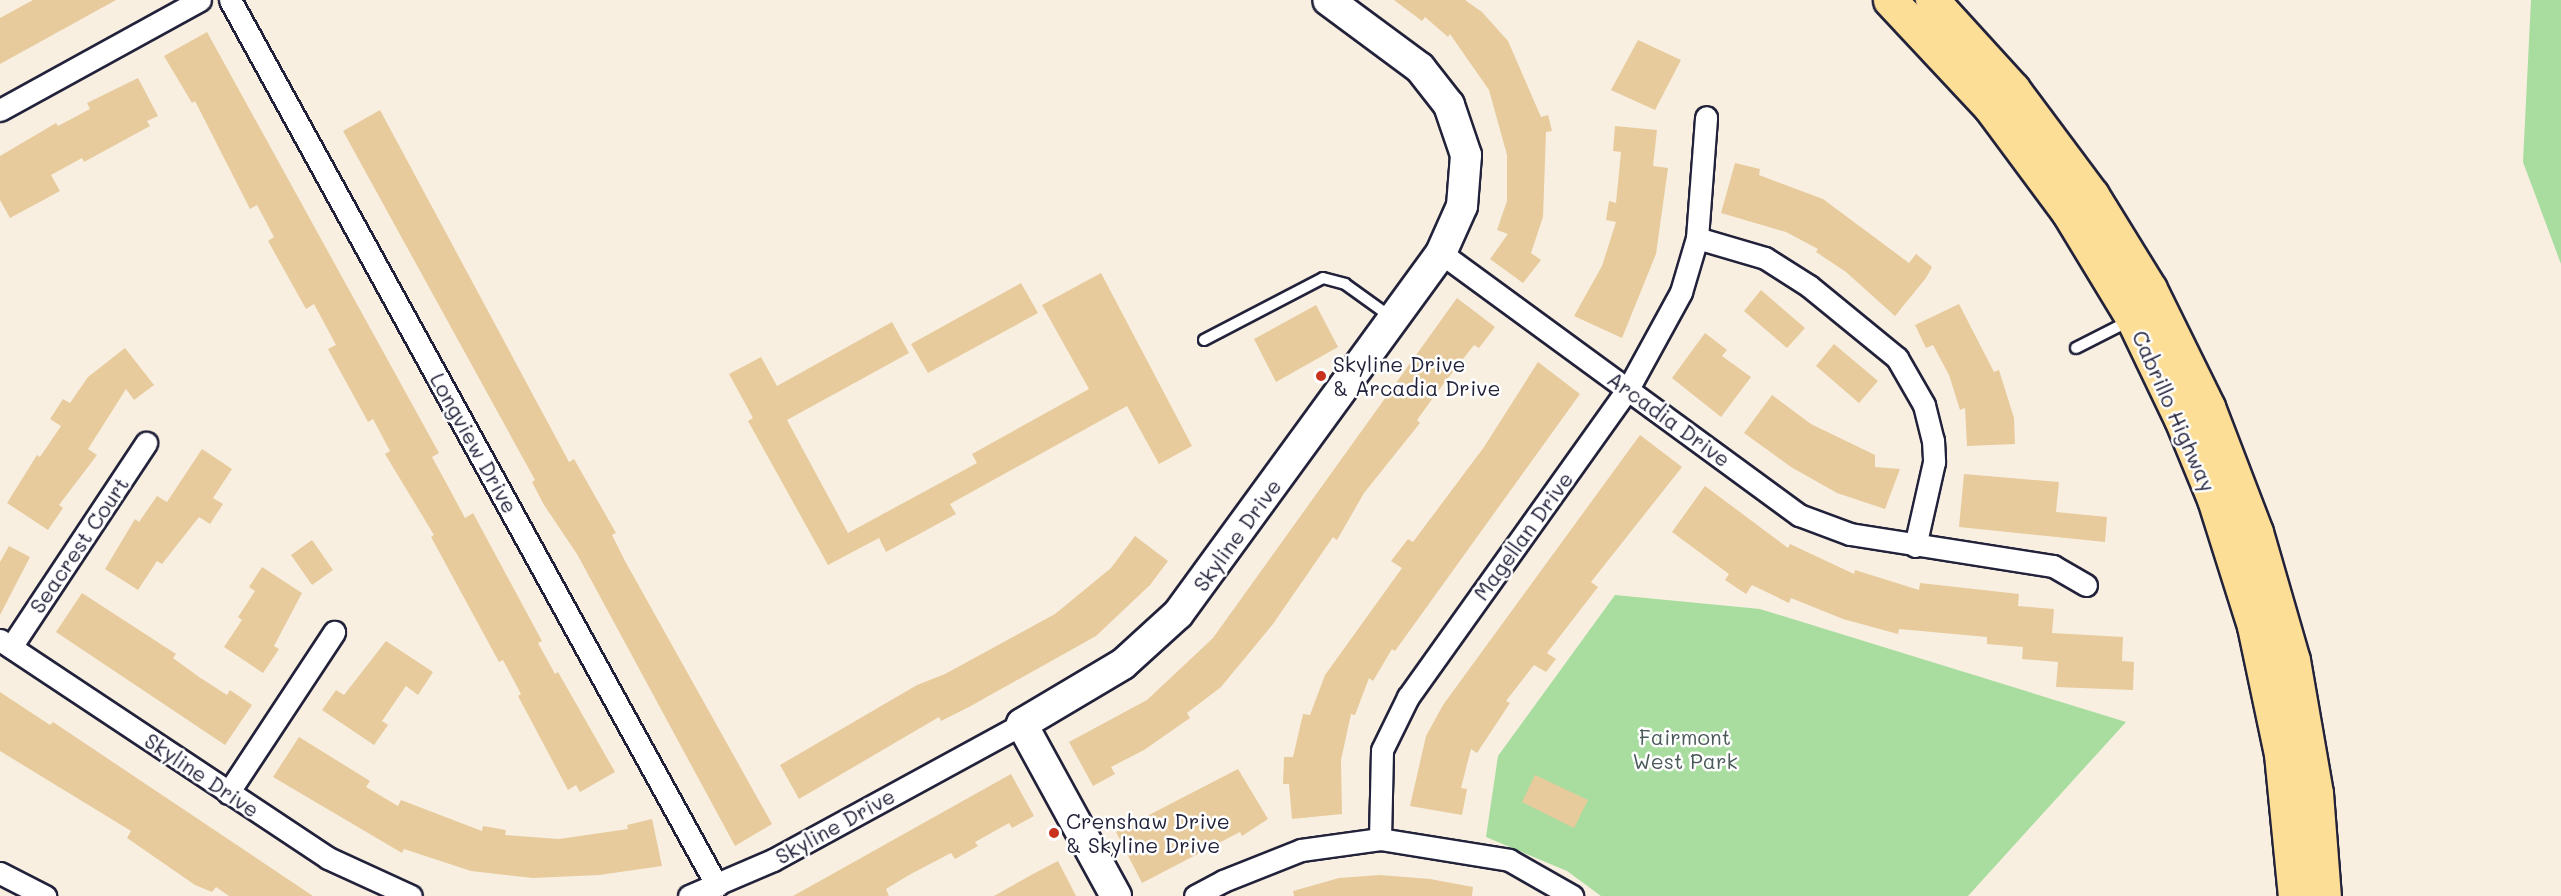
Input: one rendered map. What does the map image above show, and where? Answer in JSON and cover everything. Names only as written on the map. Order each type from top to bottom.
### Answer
[{"type":"highway","name":"Cabrillo Highway","points":[[1890,0],[1948,57],[2029,157],[2068,212],[2133,319],[2203,470],[2254,626],[2281,754],[2295,896]]},
{"type":"highway","name":"Cabrillo Highway","points":[[1932,0],[2013,89],[2092,195],[2150,289],[2208,407],[2256,532],[2293,660],[2316,793],[2324,896]]},
{"type":"street","points":[[0,110],[200,0]]},
{"type":"street","name":"Longview Drive","points":[[230,0],[717,886]]},
{"type":"street","name":"Skyline Drive","points":[[689,896],[717,886],[773,860],[1022,724],[1123,664],[1178,614],[1394,319],[1454,231],[1466,181],[1460,129],[1449,105],[1420,68],[1329,0]]},
{"type":"street","name":"Magellan Drive","points":[[1380,839],[1382,750],[1408,697],[1628,389],[1681,292],[1696,238],[1706,117]]},
{"type":"street","points":[[1696,238],[1765,258],[1809,286],[1897,358],[1924,405],[1933,440],[1934,462],[1916,546]]},
{"type":"street","name":"Arcadia Drive","points":[[1441,253],[1799,514],[1850,534],[2053,566],[2086,585]]},
{"type":"street","name":"Seacrest Court","points":[[5,644],[147,443]]},
{"type":"street","points":[[228,793],[334,632]]},
{"type":"street","name":"Skyline Drive","points":[[5,644],[337,863],[411,896]]},
{"type":"street","points":[[1022,724],[1116,896]]},
{"type":"street","points":[[1195,896],[1223,880],[1301,850],[1380,839],[1509,860],[1572,896]]},
{"type":"street","points":[[0,873],[45,896]]},
{"type":"lane","points":[[1204,340],[1309,283],[1323,278],[1346,284],[1394,319]]},
{"type":"lane","points":[[2076,348],[2133,319]]},
{"type":"green space","points":[[2531,0],[2561,0],[2561,264],[2523,162]]},
{"type":"green space","name":"Fairmont West Park","points":[[1615,595],[1760,609],[2126,722],[1968,896],[1601,896],[1567,871],[1486,837],[1498,756]]},
{"type":"building","points":[[33,0],[116,0],[0,64],[0,18]]},
{"type":"building","points":[[1394,0],[1465,0],[1482,12],[1508,41],[1541,117],[1548,115],[1552,131],[1546,132],[1543,217],[1531,253],[1541,260],[1523,283],[1490,259],[1508,234],[1497,230],[1507,201],[1507,155],[1489,90],[1450,34],[1448,37],[1425,17],[1422,21]]},
{"type":"building","points":[[207,32],[439,453],[432,457],[465,518],[473,513],[542,641],[538,643],[555,674],[558,672],[615,772],[580,792],[576,785],[568,790],[518,696],[521,694],[503,660],[499,662],[431,537],[434,535],[385,454],[390,451],[373,419],[368,422],[328,349],[336,345],[314,304],[306,309],[268,241],[274,237],[257,205],[250,209],[195,101],[192,103],[164,56]]},
{"type":"building","points":[[1638,40],[1681,60],[1655,110],[1611,90]]},
{"type":"building","points":[[138,78],[158,116],[147,121],[150,126],[84,162],[82,158],[51,175],[60,191],[10,218],[0,200],[0,156],[56,123],[58,126],[90,109],[87,103]]},
{"type":"building","points":[[380,110],[569,462],[574,459],[616,533],[612,535],[625,561],[772,824],[735,846],[577,554],[544,505],[532,482],[535,480],[343,131]]},
{"type":"building","points":[[1615,126],[1657,130],[1653,166],[1668,168],[1656,254],[1622,338],[1574,316],[1602,266],[1616,222],[1606,220],[1609,201],[1616,203],[1621,152],[1613,151]]},
{"type":"building","points":[[1735,163],[1760,169],[1759,175],[1823,199],[1909,263],[1916,254],[1932,267],[1926,278],[1895,316],[1846,272],[1816,252],[1818,249],[1786,232],[1721,213]]},
{"type":"building","points":[[1101,273],[1192,446],[1159,464],[1127,406],[950,504],[956,514],[886,552],[879,538],[828,565],[748,421],[753,418],[729,374],[761,357],[777,386],[892,322],[909,353],[787,420],[848,533],[977,463],[972,454],[1089,389],[1042,305]]},
{"type":"building","points":[[1021,283],[1038,313],[928,373],[911,344]]},
{"type":"building","points":[[1761,290],[1805,328],[1787,348],[1744,311]]},
{"type":"building","points":[[1457,298],[1495,327],[1479,348],[1474,345],[1438,391],[1417,420],[1420,423],[1364,493],[1337,540],[1333,537],[1273,624],[1221,687],[1187,713],[1190,718],[1144,750],[1111,767],[1115,774],[1093,786],[1069,742],[1147,700],[1213,638]]},
{"type":"building","points":[[1959,304],[1994,372],[1999,370],[2014,418],[2015,444],[1967,446],[1965,408],[1960,410],[1949,375],[1933,345],[1926,348],[1915,325]]},
{"type":"building","points":[[1316,305],[1338,347],[1276,382],[1254,339]]},
{"type":"building","points":[[1705,333],[1727,350],[1722,356],[1751,377],[1721,417],[1672,378]]},
{"type":"building","points":[[1834,344],[1878,381],[1859,403],[1816,366]]},
{"type":"building","points":[[125,348],[154,385],[134,400],[126,389],[88,449],[97,455],[59,505],[63,508],[48,530],[7,503],[37,455],[40,457],[61,426],[50,419],[63,399],[70,403],[88,377]]},
{"type":"building","points":[[1538,362],[1580,394],[1395,651],[1392,649],[1373,681],[1369,678],[1355,715],[1351,714],[1341,760],[1342,814],[1292,819],[1289,784],[1283,784],[1284,757],[1293,757],[1303,714],[1310,715],[1325,675],[1402,568],[1391,561],[1408,539],[1413,542],[1484,447]]},
{"type":"building","points":[[1772,395],[1811,424],[1875,455],[1875,467],[1900,469],[1885,509],[1837,493],[1791,467],[1744,433]]},
{"type":"building","points":[[1640,435],[1682,467],[1591,582],[1598,587],[1547,653],[1556,659],[1546,672],[1534,665],[1506,701],[1510,703],[1477,753],[1471,749],[1461,788],[1467,789],[1462,815],[1410,806],[1426,736],[1443,705]]},
{"type":"building","points":[[202,449],[232,469],[213,498],[223,504],[210,524],[199,517],[162,564],[157,561],[138,590],[105,569],[135,519],[139,522],[157,496],[167,502]]},
{"type":"building","points":[[1964,474],[2059,482],[2056,512],[2107,517],[2105,542],[1959,527]]},
{"type":"building","points":[[1705,486],[1788,548],[1790,544],[1854,574],[1855,570],[1919,590],[1920,583],[2019,594],[2018,606],[2054,609],[2052,633],[2123,637],[2122,661],[2134,662],[2133,690],[2056,687],[2058,662],[2022,659],[2023,647],[1987,644],[1987,637],[1899,629],[1898,634],[1843,619],[1791,598],[1789,603],[1752,585],[1746,594],[1725,580],[1729,574],[1672,532]]},
{"type":"building","points":[[1135,536],[1168,561],[1150,585],[1096,636],[969,707],[941,721],[939,717],[799,799],[780,765],[917,685],[945,674],[1055,614],[1111,568]]},
{"type":"building","points":[[312,540],[333,570],[312,585],[291,555]]},
{"type":"building","points":[[9,546],[30,557],[0,615],[0,562]]},
{"type":"building","points":[[262,567],[302,593],[274,646],[279,649],[263,673],[224,647],[242,620],[238,617],[255,591],[249,587]]},
{"type":"building","points":[[82,593],[176,654],[173,658],[199,677],[227,695],[230,690],[252,705],[225,745],[56,632]]},
{"type":"building","points":[[386,641],[433,672],[418,695],[406,686],[382,721],[388,725],[374,745],[322,710],[336,690],[344,695]]},
{"type":"building","points":[[0,692],[50,725],[53,722],[313,896],[229,896],[216,887],[212,892],[195,885],[127,838],[131,831],[0,751]]},
{"type":"building","points":[[299,737],[370,781],[366,787],[398,806],[401,800],[482,831],[483,826],[506,830],[505,835],[559,839],[628,829],[627,825],[652,819],[662,866],[599,875],[533,878],[471,871],[404,849],[402,853],[273,777]]},
{"type":"building","points":[[1238,769],[1268,819],[1242,836],[1240,832],[1142,883],[1116,832]]},
{"type":"building","points":[[1011,774],[1034,816],[1012,828],[1009,823],[975,842],[978,846],[955,859],[951,853],[909,875],[886,889],[889,896],[793,896]]},
{"type":"building","points":[[1535,775],[1588,800],[1574,828],[1522,802]]},
{"type":"building","points":[[1058,861],[1076,896],[994,896],[1033,874]]},
{"type":"building","points":[[1380,875],[1430,879],[1473,887],[1472,896],[1294,896],[1293,891],[1339,878]]},
{"type":"place","name":"Skyline Drive & Arcadia Drive","points":[[1321,376]]},
{"type":"place","name":"Crenshaw Drive & Skyline Drive","points":[[1054,833]]}]
